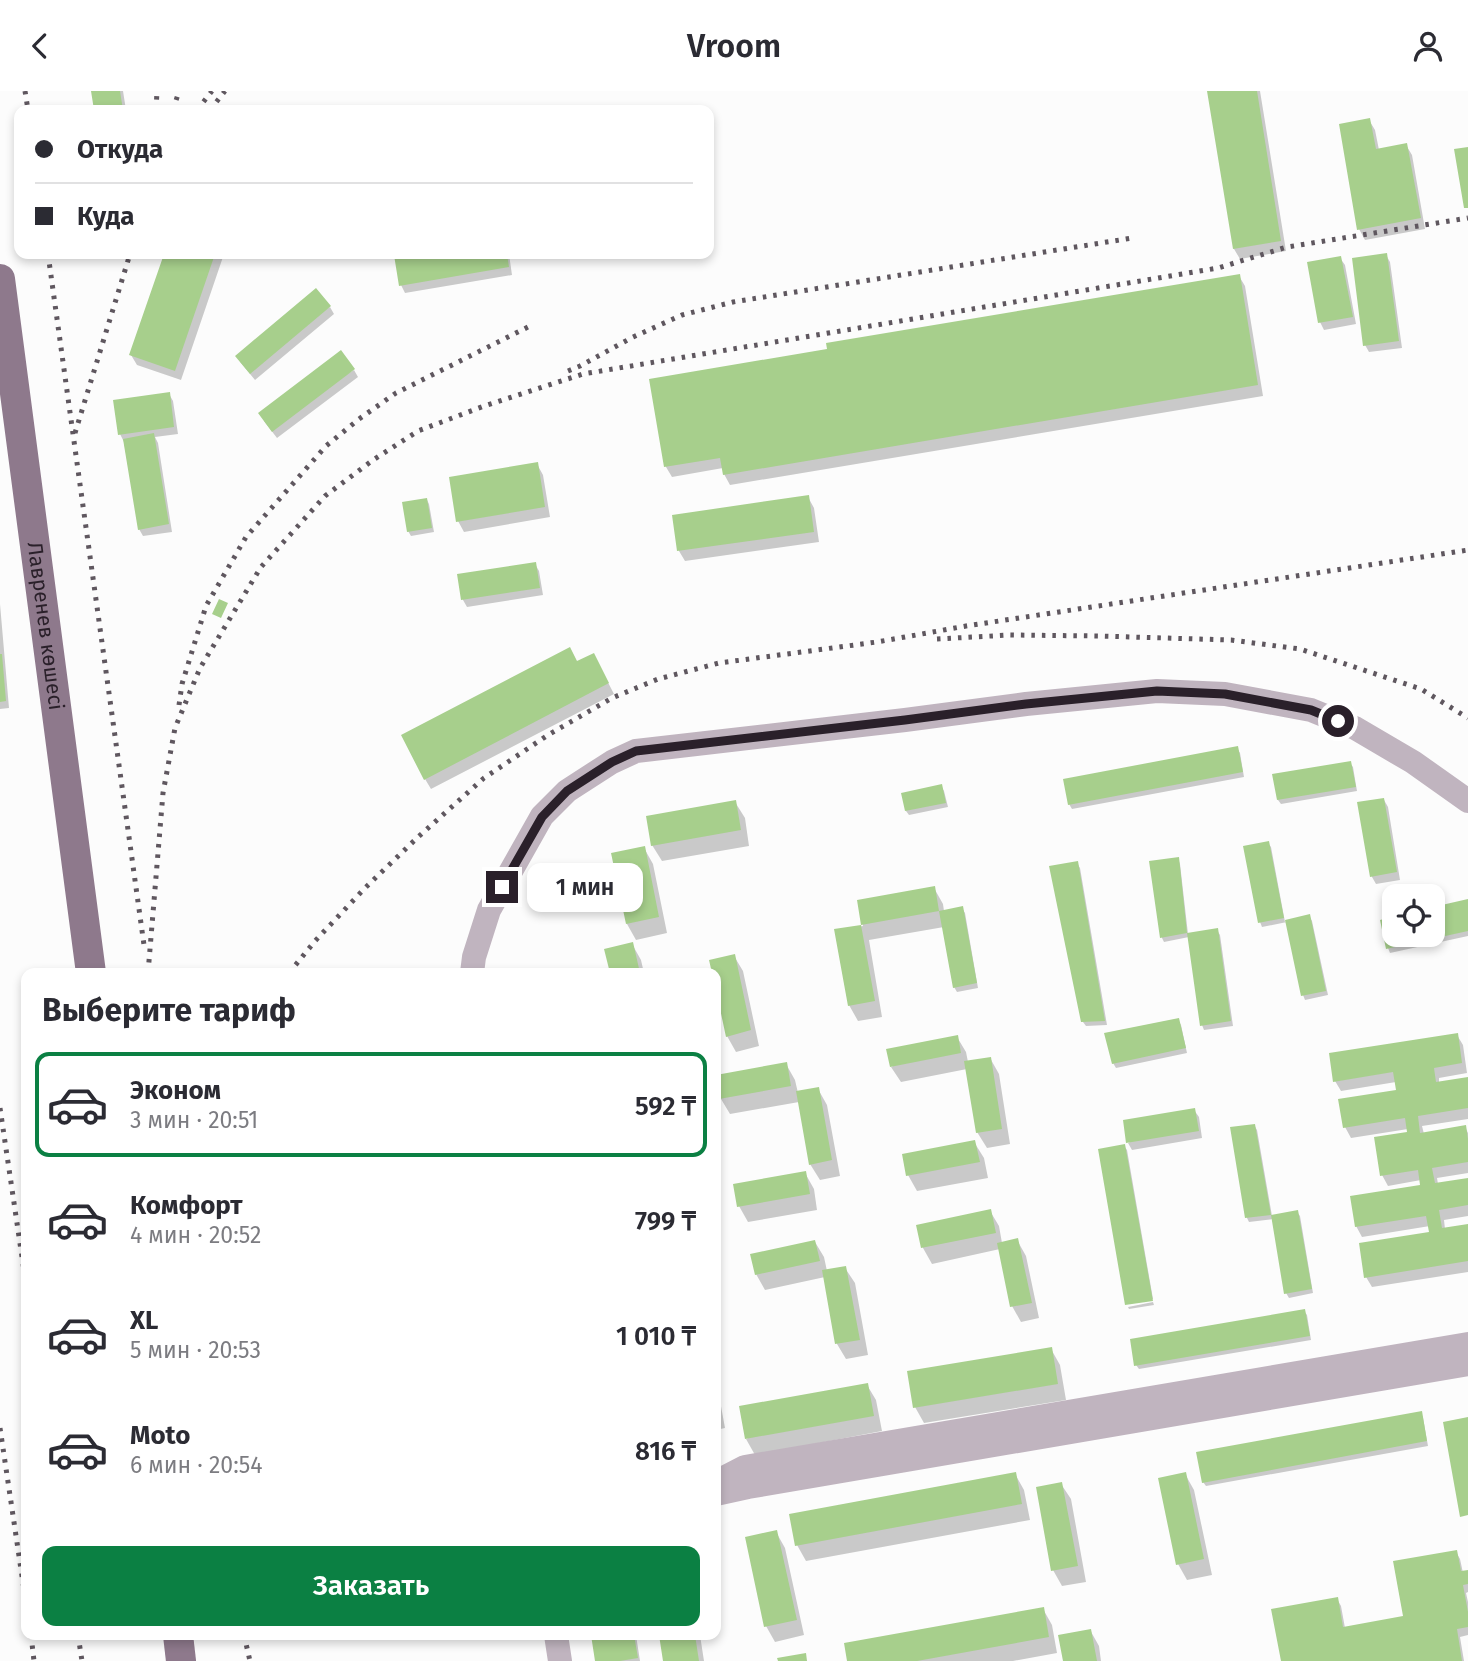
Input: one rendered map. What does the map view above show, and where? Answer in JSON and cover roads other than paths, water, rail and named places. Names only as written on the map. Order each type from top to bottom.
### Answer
[{"type":"main road","name":"Лавренев көшесі","points":[[0,279],[90,968]]},
{"type":"main road","points":[[179,1640],[181,1661]]},
{"type":"street","points":[[473,968],[489,910],[542,817],[567,791],[612,762],[636,751],[1157,691],[1225,694],[1311,710],[1355,728],[1413,762],[1468,801]]},
{"type":"street","points":[[721,1479],[745,1467],[1468,1344]]},
{"type":"street","points":[[721,1493],[1468,1364]]},
{"type":"street","points":[[557,1640],[560,1661]]},
{"type":"railway","points":[[25,91],[27,105]]},
{"type":"railway","points":[[156,105],[157,91]]},
{"type":"railway","points":[[175,105],[179,91]]},
{"type":"railway","points":[[201,105],[212,91]]},
{"type":"railway","points":[[214,105],[225,91]]},
{"type":"railway","points":[[148,968],[163,793],[175,728],[200,668],[261,567],[325,496],[418,431],[583,374],[1218,268],[1287,247],[1468,218]]},
{"type":"railway","points":[[568,371],[682,315],[733,302],[1132,238]]},
{"type":"railway","points":[[49,259],[144,945]]},
{"type":"railway","points":[[75,433],[128,259]]},
{"type":"railway","points":[[179,705],[182,684],[206,606],[246,537],[326,446],[396,393],[528,327]]},
{"type":"railway","points":[[293,968],[365,888],[484,778],[548,735],[612,698],[658,679],[719,663],[877,642],[966,626],[1468,550]]},
{"type":"railway","points":[[937,639],[1010,635],[1099,636],[1231,640],[1300,649],[1421,689],[1468,718]]},
{"type":"railway","points":[[0,1108],[21,1250]]},
{"type":"railway","points":[[0,1428],[21,1569]]},
{"type":"railway","points":[[32,1640],[34,1661]]},
{"type":"railway","points":[[79,1640],[82,1661]]},
{"type":"railway","points":[[245,1640],[250,1661]]}]
